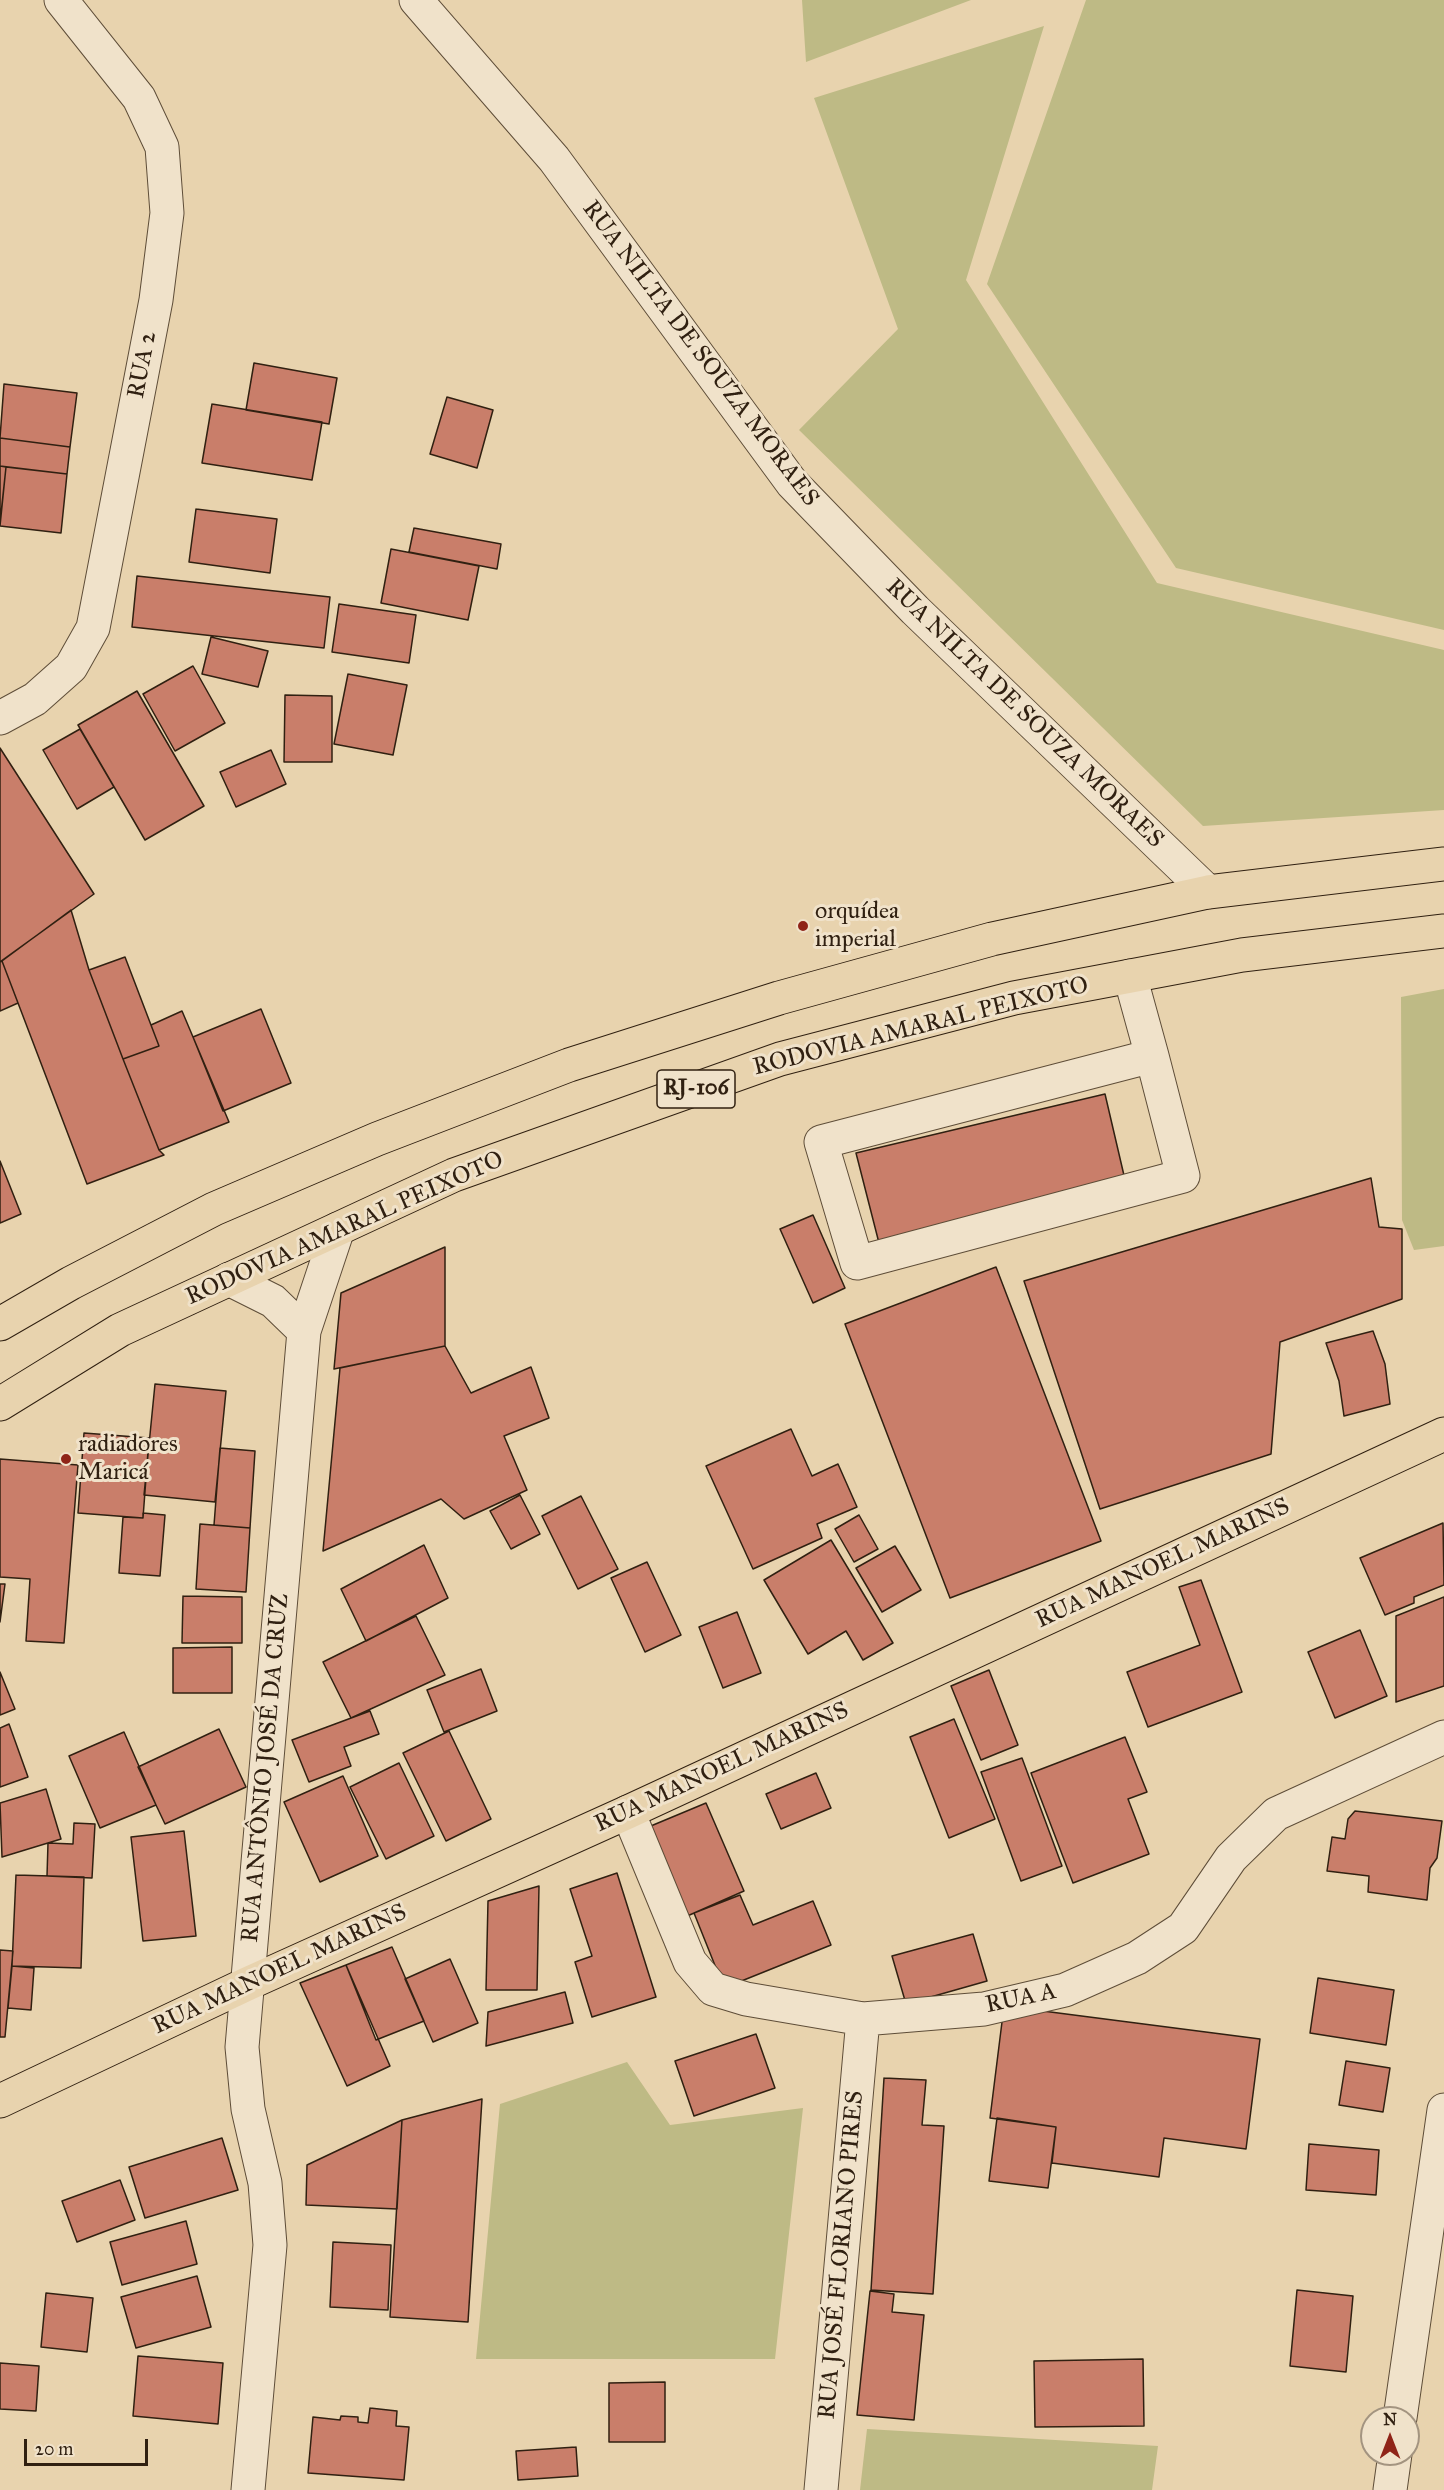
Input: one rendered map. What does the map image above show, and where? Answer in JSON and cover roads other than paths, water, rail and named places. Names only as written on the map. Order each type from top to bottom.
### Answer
[{"type":"main road","name":"RJ-106","points":[[0,1324],[214,1209],[377,1140],[569,1065],[779,998],[992,939],[1209,892],[1444,864]]},
{"type":"main road","name":"RODOVIA AMARAL PEIXOTO","points":[[0,1404],[120,1330],[454,1175],[780,1059],[1014,998],[1242,955],[1444,931]]},
{"type":"main road","name":"RUA MANOEL MARINS","points":[[0,2101],[247,1984],[628,1812],[1444,1434]]},
{"type":"street","name":"RUA 2","points":[[0,718],[35,699],[71,667],[93,628],[156,300],[167,213],[162,147],[139,98],[61,0]]},
{"type":"street","name":"RUA NILTA DE SOUZA MORAES","points":[[416,0],[554,159],[792,483],[915,610],[1209,892]]},
{"type":"street","points":[[1130,976],[1152,1056],[1184,1176],[857,1263],[821,1142],[1152,1056]]},
{"type":"street","points":[[229,1279],[273,1302],[304,1331],[338,1229]]},
{"type":"street","name":"RUA ANTÔNIO JOSÉ DA CRUZ","points":[[248,2490],[270,2245],[265,2183],[248,2109],[242,2047],[304,1331]]},
{"type":"street","name":"RUA A","points":[[628,1812],[690,1962],[713,1989],[746,1999],[863,2019],[984,2009],[1065,1990],[1137,1958],[1183,1928],[1231,1858],[1276,1814],[1444,1737]]},
{"type":"street","name":"RUA JOSÉ FLORIANO PIRES","points":[[821,2490],[863,2019]]},
{"type":"street","points":[[1402,2406],[1444,2110]]},
{"type":"street","points":[[1390,2490],[1393,2466]]},
{"type":"place","name":"orquídea imperial","points":[[803,926]]},
{"type":"place","name":"radiadores Maricá","points":[[66,1459]]}]
